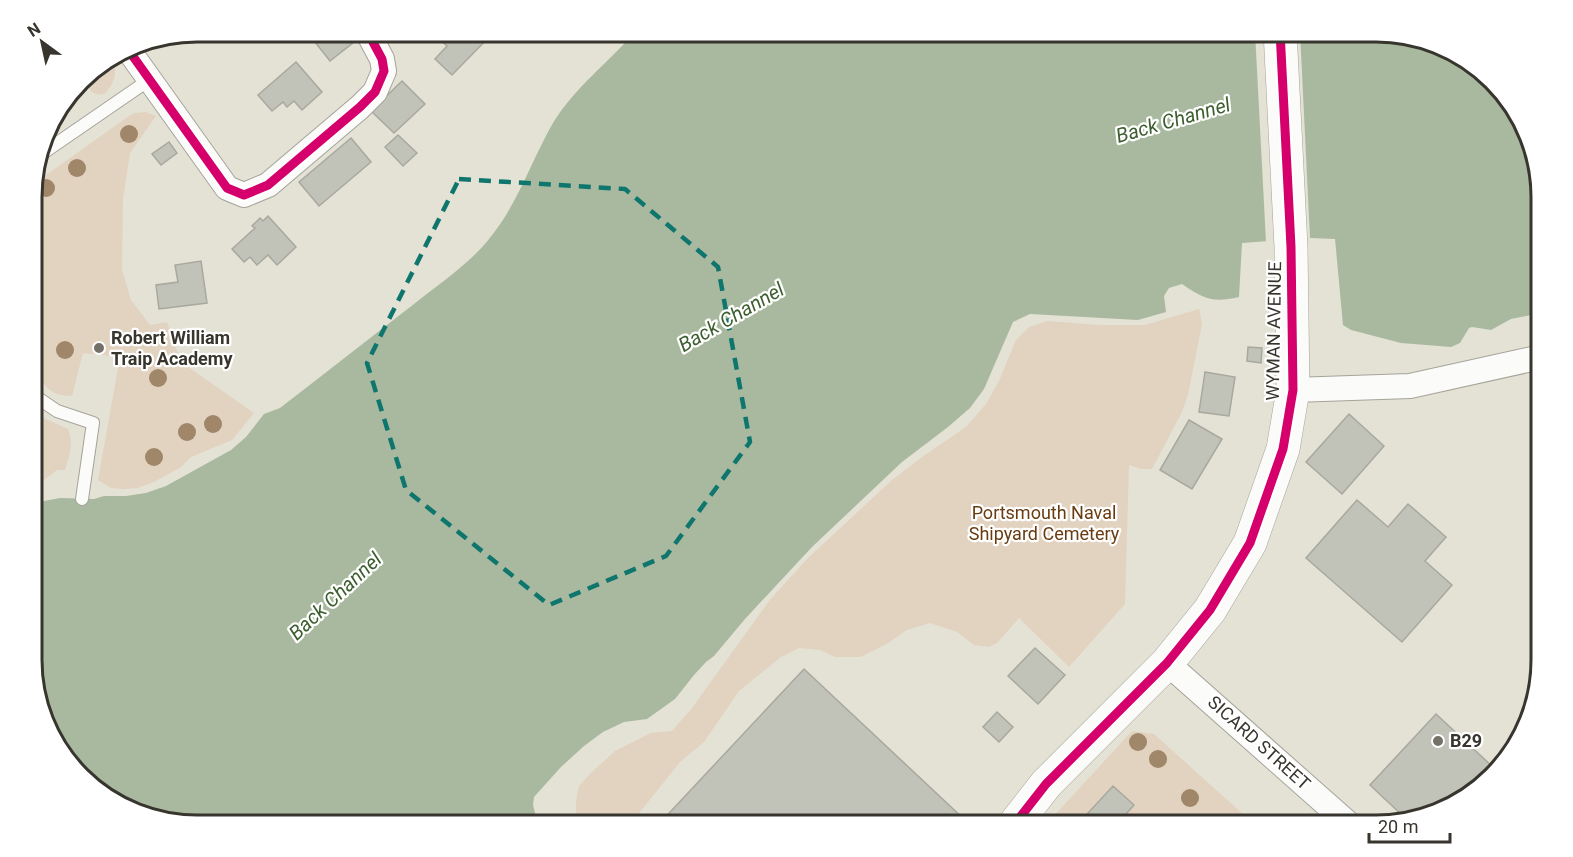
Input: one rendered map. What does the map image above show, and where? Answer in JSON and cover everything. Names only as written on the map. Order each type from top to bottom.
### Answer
[{"type":"street","points":[[133,56],[227,188],[244,195],[268,185],[375,92],[384,70],[382,59],[373,42]]},
{"type":"street","name":"WYMAN AVENUE","points":[[1022,815],[1046,784],[1167,663],[1210,610],[1250,543],[1283,449],[1293,390],[1291,247],[1281,42]]},
{"type":"street","points":[[1293,390],[1410,386],[1531,359]]},
{"type":"street","name":"SICARD STREET","points":[[1167,663],[1339,815]]},
{"type":"lane","points":[[50,148],[149,80]]},
{"type":"lane","points":[[42,401],[57,411],[93,423],[82,499]]},
{"type":"highlighted area","points":[[459,179],[625,189],[718,267],[750,442],[666,556],[549,605],[406,490],[367,363]]},
{"type":"green space","points":[[115,66],[113,82],[104,94],[94,93],[89,86]]},
{"type":"green space","points":[[146,112],[156,116],[130,153],[123,199],[122,269],[131,300],[150,325],[167,322],[181,362],[254,413],[232,440],[191,457],[181,467],[154,482],[138,488],[123,489],[111,488],[98,480],[120,357],[83,353],[72,396],[52,392],[42,381],[42,186],[43,177],[135,113]]},
{"type":"green space","name":"Portsmouth Naval Shipyard Cemetery","points":[[1199,309],[1202,324],[1188,395],[1181,414],[1152,469],[1141,469],[1129,465],[1125,604],[1069,667],[1019,618],[997,643],[989,647],[974,645],[957,632],[930,623],[907,630],[885,645],[860,657],[835,657],[820,650],[799,648],[781,657],[739,691],[704,742],[680,762],[638,815],[578,815],[576,801],[579,786],[593,771],[615,751],[651,733],[672,731],[692,708],[769,601],[807,559],[892,480],[966,427],[986,404],[999,381],[1016,340],[1029,327],[1048,321],[1100,325],[1145,325]]},
{"type":"green space","points":[[42,417],[68,429],[71,439],[65,470],[57,470],[42,479]]},
{"type":"green space","points":[[1132,731],[1154,734],[1244,815],[1055,815]]},
{"type":"water","name":"Back Channel","points":[[1376,42],[1397,43],[1426,50],[1462,68],[1486,87],[1499,102],[1519,137],[1530,176],[1531,315],[1511,319],[1491,330],[1469,328],[1460,343],[1451,347],[1401,343],[1351,330],[1343,325],[1335,239],[1310,238],[1242,243],[1239,297],[1222,300],[1209,298],[1182,284],[1169,288],[1164,296],[1166,312],[1138,320],[1030,314],[1013,322],[984,389],[970,408],[902,462],[812,547],[714,656],[694,675],[675,699],[647,719],[624,722],[603,732],[561,767],[534,797],[536,815],[176,814],[147,807],[111,789],[80,762],[68,746],[50,710],[45,691],[42,660],[42,501],[60,498],[94,499],[104,496],[146,493],[166,486],[231,450],[246,437],[264,414],[280,408],[453,273],[481,248],[508,211],[545,137],[562,110],[581,87],[625,43]]},
{"type":"pier","points":[[1256,42],[1300,42],[1310,238],[1266,242]]},
{"type":"building","points":[[315,42],[354,42],[330,61]]},
{"type":"building","points":[[443,42],[484,42],[452,75],[435,59],[447,46]]},
{"type":"building","points":[[296,62],[322,92],[302,110],[294,101],[287,107],[283,102],[272,111],[258,95]]},
{"type":"building","points":[[402,81],[425,104],[394,133],[371,111]]},
{"type":"building","points":[[398,135],[417,153],[403,166],[385,147]]},
{"type":"building","points":[[351,138],[371,162],[319,206],[299,182]]},
{"type":"building","points":[[169,142],[177,153],[161,165],[152,154]]},
{"type":"building","points":[[268,216],[296,247],[277,265],[268,255],[257,265],[250,257],[244,262],[232,249],[255,228],[252,226],[260,218],[263,221]]},
{"type":"building","points":[[201,261],[207,303],[159,309],[156,285],[178,282],[175,265]]},
{"type":"building","points":[[1248,347],[1262,348],[1261,363],[1247,361]]},
{"type":"building","points":[[1205,372],[1235,377],[1229,416],[1199,412]]},
{"type":"building","points":[[1349,414],[1384,446],[1342,494],[1306,462]]},
{"type":"building","points":[[1189,420],[1222,439],[1192,489],[1160,470]]},
{"type":"building","points":[[1357,500],[1388,527],[1408,504],[1446,537],[1425,561],[1452,585],[1402,642],[1306,558]]},
{"type":"building","points":[[1035,648],[1065,675],[1038,704],[1008,676]]},
{"type":"building","points":[[804,669],[960,815],[667,815]]},
{"type":"building","points":[[997,712],[1013,727],[999,742],[983,727]]},
{"type":"building","name":"B29","points":[[1436,714],[1490,765],[1478,777],[1445,799],[1407,812],[1400,813],[1370,785]]},
{"type":"building","points":[[1113,786],[1134,805],[1127,815],[1086,815]]},
{"type":"cycle path","points":[[133,56],[227,188],[244,195],[268,185],[375,92],[384,71],[382,59],[373,42]]},
{"type":"cycle path","points":[[1022,815],[1046,784],[1167,663],[1210,610],[1250,543],[1283,449],[1293,390],[1291,247],[1281,42]]},
{"type":"place","name":"Robert William Traip Academy","points":[[99,348]]},
{"type":"place","name":"B29","points":[[1438,741]]}]
